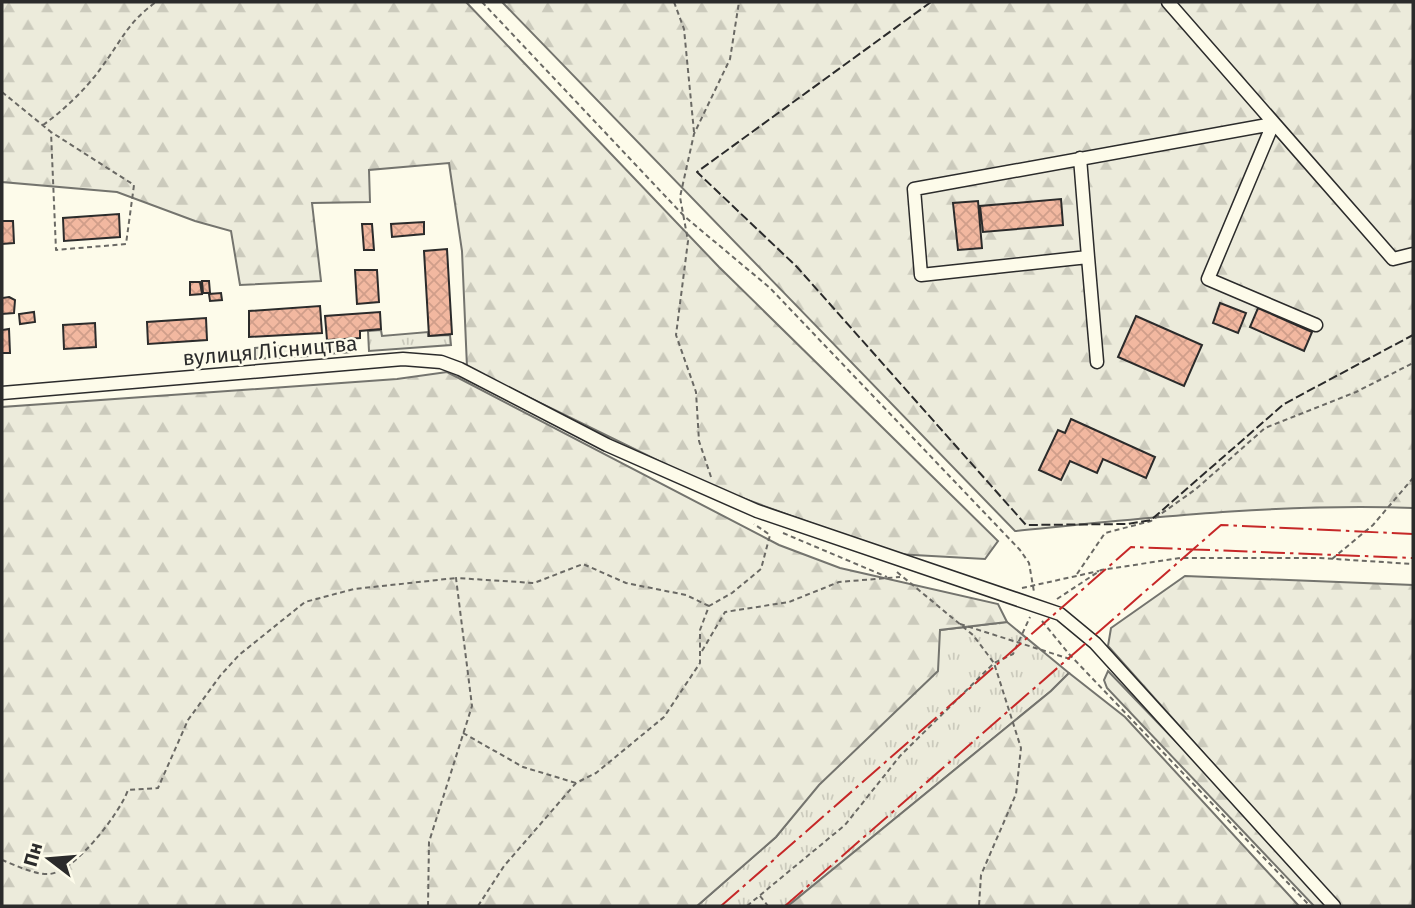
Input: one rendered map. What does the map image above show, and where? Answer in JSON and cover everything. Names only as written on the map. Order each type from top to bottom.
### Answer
[{"type":"street","points":[[1168,2],[1393,259],[1413,254]]},
{"type":"street","points":[[1088,257],[921,275],[914,189],[1273,124]]},
{"type":"street","points":[[1273,124],[1208,279],[1316,325]]},
{"type":"street","points":[[1080,158],[1097,362]]},
{"type":"street","name":"вулиця Лісництва","points":[[2,393],[415,359],[460,369],[607,445],[757,511],[1036,603],[1060,614],[1095,643],[1334,906]]},
{"type":"path","points":[[42,126],[59,114],[100,70],[135,18],[156,2]]},
{"type":"path","points":[[482,2],[684,216],[770,288],[1020,550],[1029,563],[1040,618],[1076,661],[1310,906]]},
{"type":"path","points":[[674,2],[684,29],[694,134]]},
{"type":"path","points":[[716,491],[699,441],[696,392],[676,335],[688,241],[680,197],[694,134],[730,59],[739,2]]},
{"type":"path","points":[[2,92],[42,126],[134,186],[126,244],[56,250],[51,132]]},
{"type":"path","points":[[1077,574],[1105,533],[1151,521],[1196,489],[1265,428],[1356,392],[1413,363]]},
{"type":"path","points":[[1331,560],[1373,525],[1413,478]]},
{"type":"path","points":[[478,906],[504,866],[576,783],[596,774],[664,717],[700,663],[700,630],[709,606],[732,593],[761,569],[770,536],[746,519]]},
{"type":"path","points":[[755,525],[765,526]]},
{"type":"path","points":[[778,531],[888,578]]},
{"type":"path","points":[[1000,592],[1077,574],[1180,558],[1413,564]]},
{"type":"path","points":[[2,860],[48,874],[63,870],[115,817],[128,790],[158,788],[188,720],[220,677],[239,654],[306,602],[354,589],[456,578],[534,583],[583,564],[626,583],[686,595],[709,606]]},
{"type":"path","points":[[893,568],[973,635],[994,663],[1021,748],[1016,794],[981,875],[979,906]]},
{"type":"path","points":[[1036,603],[1053,602],[1101,570]]},
{"type":"path","points":[[428,906],[429,842],[472,706],[456,578]]},
{"type":"path","points":[[702,652],[724,612],[789,601],[839,582],[903,578]]},
{"type":"path","points":[[747,906],[845,825],[900,756],[994,663],[1013,654],[1036,603]]},
{"type":"path","points":[[959,624],[1020,642],[1024,647],[1076,661]]},
{"type":"path","points":[[463,733],[523,767],[576,783]]},
{"type":"path","points":[[760,896],[768,906]]},
{"type":"green space","points":[[2,2],[466,2],[719,267],[998,541],[985,559],[896,554],[712,487],[467,367],[462,251],[449,163],[369,170],[370,202],[312,203],[321,281],[240,285],[231,231],[195,221],[117,192],[2,182]]},
{"type":"green space","points":[[502,2],[1413,2],[1413,508],[1264,510],[1015,531]]},
{"type":"green space","points":[[381,330],[382,336],[428,332],[428,336],[450,335],[451,345],[369,351],[368,331]]},
{"type":"green space","points":[[351,340],[352,352],[327,354],[327,341]]},
{"type":"green space","points":[[309,344],[309,356],[255,359],[255,348]]},
{"type":"green space","points":[[447,372],[779,545],[840,568],[998,604],[1007,622],[940,630],[938,671],[819,785],[776,837],[697,906],[2,906],[2,407],[397,379]]},
{"type":"green space","points":[[1185,576],[1413,585],[1413,906],[1340,906],[1108,646],[1111,628]]},
{"type":"green space","points":[[1007,622],[1069,673],[1051,691],[788,906],[697,906],[776,837],[940,630]]},
{"type":"green space","points":[[1108,671],[1212,779],[1326,906],[1314,906],[1107,688],[1104,680]]},
{"type":"green space","points":[[1069,673],[1125,717],[1299,906],[788,906],[1051,691]]},
{"type":"building","points":[[1061,199],[1063,225],[983,232],[980,206]]},
{"type":"building","points":[[978,201],[982,248],[958,250],[953,203]]},
{"type":"building","points":[[119,214],[120,237],[64,241],[63,218]]},
{"type":"building","points":[[2,221],[13,221],[14,243],[2,244]]},
{"type":"building","points":[[424,222],[424,234],[392,237],[391,224]]},
{"type":"building","points":[[362,224],[372,224],[374,250],[364,250]]},
{"type":"building","points":[[447,249],[452,334],[429,336],[424,251]]},
{"type":"building","points":[[355,270],[377,270],[379,302],[357,304]]},
{"type":"building","points":[[202,281],[209,281],[210,293],[203,293]]},
{"type":"building","points":[[190,282],[200,282],[202,294],[190,295]]},
{"type":"building","points":[[221,293],[222,300],[210,301],[209,294]]},
{"type":"building","points":[[2,298],[15,300],[14,313],[2,314]]},
{"type":"building","points":[[1220,303],[1246,313],[1238,333],[1213,323]]},
{"type":"building","points":[[320,306],[322,333],[249,337],[249,311]]},
{"type":"building","points":[[1258,308],[1312,332],[1304,351],[1250,327]]},
{"type":"building","points":[[34,312],[35,322],[20,324],[19,314]]},
{"type":"building","points":[[380,312],[381,329],[360,331],[360,338],[327,340],[325,316]]},
{"type":"building","points":[[1136,316],[1202,345],[1184,386],[1118,357]]},
{"type":"building","points":[[206,318],[207,340],[148,344],[147,322]]},
{"type":"building","points":[[95,323],[96,347],[64,349],[63,325]]},
{"type":"building","points":[[9,329],[10,353],[2,353],[2,330]]},
{"type":"building","points":[[1071,419],[1155,457],[1146,478],[1103,459],[1097,473],[1070,461],[1061,480],[1039,470],[1058,430],[1065,433]]},
{"type":"fence","points":[[931,2],[697,172],[797,267],[1026,525],[1128,524],[1151,520],[1284,404],[1413,335]]},
{"type":"power","points":[[785,906],[1221,525],[1413,534]]},
{"type":"power","points":[[721,906],[1131,547],[1413,558]]}]
